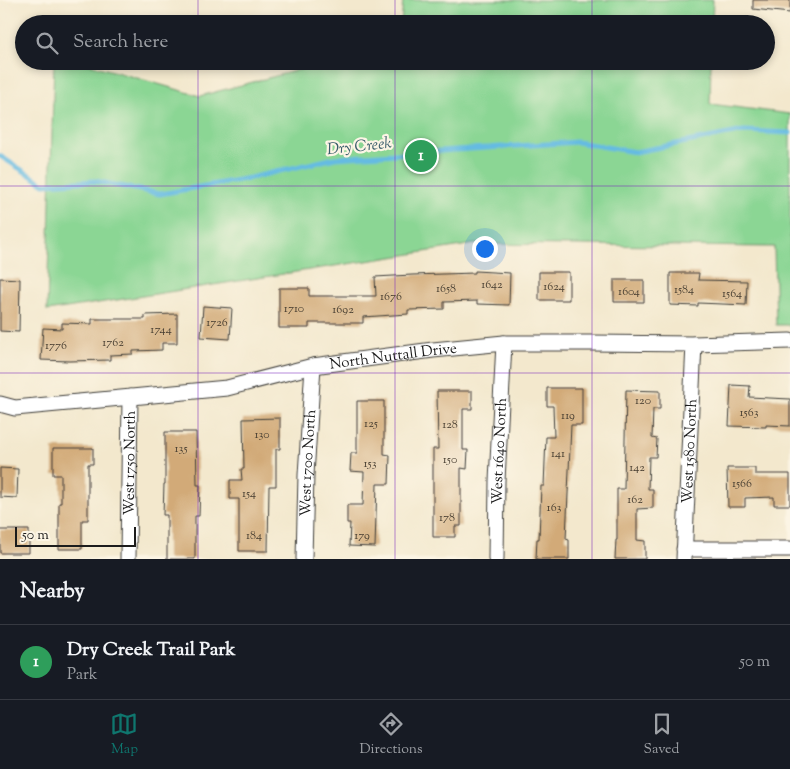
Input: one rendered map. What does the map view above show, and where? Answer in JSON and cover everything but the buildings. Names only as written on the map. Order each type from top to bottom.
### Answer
[{"type":"street","name":"North Nuttall Drive","points":[[0,404],[15,408],[227,388],[313,366],[433,350],[504,343],[694,344],[790,341]]},
{"type":"street","name":"West 1640 North","points":[[496,559],[497,480],[504,343]]},
{"type":"street","name":"West 1580 North","points":[[684,554],[694,344]]},
{"type":"street","name":"West 1700 North","points":[[304,559],[306,475],[313,366]]},
{"type":"street","name":"West 1750 North","points":[[128,559],[130,397]]},
{"type":"street","points":[[684,554],[790,549]]},
{"type":"green space","points":[[403,0],[713,0],[712,15],[402,15]]},
{"type":"green space","points":[[54,70],[109,70],[200,96],[298,70],[711,70],[710,104],[790,114],[790,325],[776,325],[774,247],[475,244],[47,311]]},
{"type":"waterway","name":"Dry Creek","points":[[0,156],[44,184],[95,181],[160,194],[250,178],[335,158],[577,142],[635,152],[744,131],[790,133]]},
{"type":"place","name":"Dry Creek Trail Park","points":[[421,156]]}]
